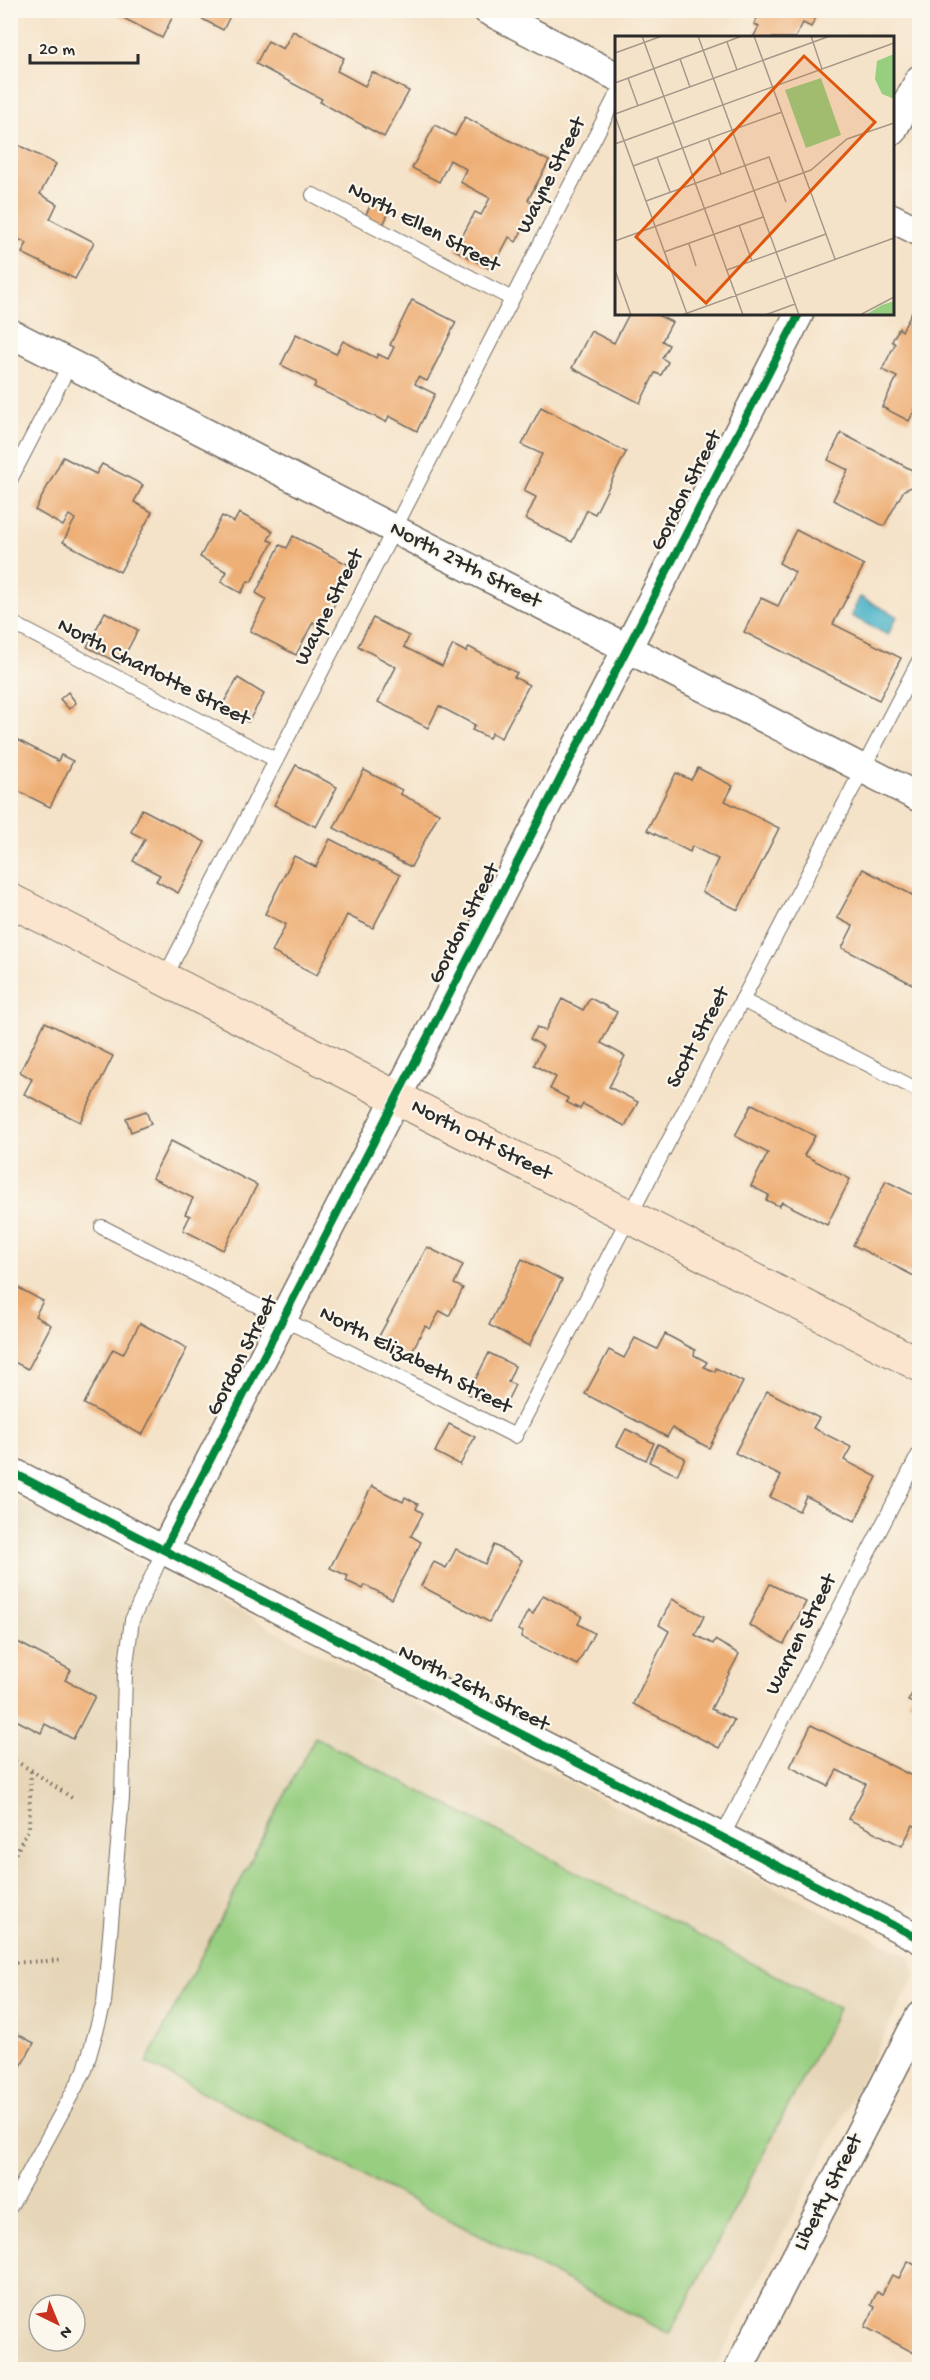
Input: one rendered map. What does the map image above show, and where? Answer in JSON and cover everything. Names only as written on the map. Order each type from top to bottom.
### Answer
[{"type":"street","points":[[487,10],[615,75]]},
{"type":"street","points":[[894,127],[920,79]]},
{"type":"street","points":[[894,219],[920,232]]},
{"type":"street","name":"Gordon Street","points":[[164,1550],[798,315]]},
{"type":"street","name":"North 27th Street","points":[[10,333],[920,798]]},
{"type":"street","name":"North Ott Street","points":[[10,900],[920,1365]]},
{"type":"street","name":"North 26th Street","points":[[10,1471],[920,1939]]},
{"type":"street","name":"Liberty Street","points":[[738,2370],[920,2016]]},
{"type":"lane","name":"Wayne Street","points":[[164,979],[615,98]]},
{"type":"lane","name":"North Ellen Street","points":[[313,195],[512,299]]},
{"type":"lane","points":[[10,480],[70,364]]},
{"type":"lane","name":"North Charlotte Street","points":[[10,622],[276,760]]},
{"type":"lane","name":"Scott Street","points":[[515,1436],[920,659]]},
{"type":"lane","points":[[742,1000],[920,1091]]},
{"type":"lane","name":"North Elizabeth Street","points":[[102,1227],[515,1436]]},
{"type":"lane","name":"Warren Street","points":[[722,1837],[920,1452]]},
{"type":"lane","points":[[10,2207],[85,2070],[104,2003],[122,1798],[125,1671],[132,1620],[164,1550]]},
{"type":"path","points":[[10,1758],[72,1798]]},
{"type":"path","points":[[10,1864],[29,1828],[31,1770]]},
{"type":"path","points":[[10,1963],[64,1960]]},
{"type":"shaded area","points":[[10,1495],[910,1957],[915,1975],[714,2369],[11,2369]]},
{"type":"green space","points":[[315,1737],[839,2008],[670,2334],[146,2063]]},
{"type":"water","points":[[860,597],[897,616],[888,635],[851,616]]},
{"type":"building","points":[[108,10],[176,10],[162,38]]},
{"type":"building","points":[[185,10],[233,10],[223,30]]},
{"type":"building","points":[[761,10],[812,10],[818,13],[811,27],[803,23],[796,36],[754,36],[759,26],[754,24]]},
{"type":"building","points":[[293,31],[344,58],[337,71],[365,86],[372,72],[409,91],[384,137],[320,102],[322,99],[256,64],[268,41],[283,49]]},
{"type":"building","points":[[465,117],[549,161],[528,200],[536,204],[516,242],[509,237],[492,270],[455,250],[475,212],[481,215],[490,198],[460,182],[466,169],[450,160],[439,182],[412,168],[435,125],[455,136]]},
{"type":"building","points":[[10,141],[56,164],[40,194],[57,204],[50,219],[94,242],[75,279],[22,253],[27,243],[18,239],[13,248],[10,247]]},
{"type":"building","points":[[373,201],[390,210],[383,225],[365,216]]},
{"type":"building","points":[[412,300],[456,322],[427,381],[418,377],[415,384],[435,394],[417,431],[389,416],[386,422],[314,387],[316,382],[281,365],[296,334],[336,354],[343,341],[376,358],[378,354],[388,359],[394,347],[390,345]]},
{"type":"building","points":[[916,304],[920,306],[920,399],[909,421],[882,407],[897,377],[882,370],[895,344],[892,341],[899,328],[902,331]]},
{"type":"building","points":[[628,315],[657,315],[672,322],[662,341],[669,345],[662,358],[668,362],[661,375],[655,373],[640,403],[572,368],[591,331],[614,343]]},
{"type":"building","points":[[541,407],[626,452],[595,514],[587,510],[572,542],[526,519],[536,497],[524,491],[542,454],[522,445]]},
{"type":"building","points":[[841,433],[914,471],[912,473],[915,481],[912,487],[904,490],[884,526],[833,500],[848,470],[828,460]]},
{"type":"building","points":[[63,457],[96,474],[102,464],[143,485],[134,502],[152,512],[120,572],[63,542],[75,519],[69,515],[63,526],[35,510]]},
{"type":"building","points":[[239,513],[273,531],[268,540],[273,542],[251,582],[248,581],[241,593],[221,582],[227,572],[200,557],[222,516],[234,522]]},
{"type":"building","points":[[796,530],[864,565],[833,624],[901,658],[879,700],[744,632],[761,598],[778,606],[795,572],[779,563]]},
{"type":"building","points":[[293,536],[349,565],[343,577],[347,579],[323,627],[313,622],[296,655],[250,631],[266,599],[256,593],[280,545],[287,548]]},
{"type":"building","points":[[105,612],[138,630],[120,664],[87,647]]},
{"type":"building","points":[[373,618],[409,636],[404,647],[442,666],[453,645],[466,652],[469,647],[517,673],[514,677],[529,685],[501,738],[492,733],[489,738],[472,730],[475,725],[439,706],[428,728],[378,702],[396,667],[358,646]]},
{"type":"building","points":[[238,678],[264,694],[248,722],[221,707]]},
{"type":"building","points":[[68,692],[76,703],[69,709],[60,699]]},
{"type":"building","points":[[10,736],[58,761],[61,755],[73,761],[50,807],[10,787]]},
{"type":"building","points":[[296,765],[337,787],[316,827],[274,805]]},
{"type":"building","points":[[698,768],[733,786],[725,801],[779,828],[738,910],[702,892],[718,859],[692,846],[690,852],[647,830],[676,773],[691,780]]},
{"type":"building","points":[[364,770],[402,790],[400,794],[439,813],[411,867],[334,828]]},
{"type":"building","points":[[142,809],[205,842],[178,893],[156,881],[160,875],[133,861],[145,839],[131,832]]},
{"type":"building","points":[[330,839],[400,875],[373,928],[347,915],[317,975],[272,952],[286,924],[265,914],[294,856],[316,867]]},
{"type":"building","points":[[863,869],[920,899],[920,988],[842,948],[853,926],[837,918]]},
{"type":"building","points":[[590,998],[617,1012],[601,1043],[625,1056],[609,1087],[638,1102],[625,1126],[583,1104],[580,1109],[566,1102],[568,1098],[550,1089],[556,1077],[534,1065],[543,1046],[530,1039],[537,1027],[545,1031],[562,999],[583,1010]]},
{"type":"building","points":[[45,1022],[113,1056],[80,1122],[24,1094],[32,1079],[20,1072]]},
{"type":"building","points":[[752,1104],[815,1136],[804,1155],[850,1179],[827,1225],[782,1202],[779,1206],[766,1200],[769,1195],[751,1186],[768,1153],[735,1136]]},
{"type":"building","points":[[146,1111],[151,1124],[131,1132],[126,1118]]},
{"type":"building","points":[[171,1141],[257,1185],[223,1250],[183,1230],[190,1216],[185,1214],[193,1198],[152,1178]]},
{"type":"building","points":[[886,1181],[920,1198],[920,1279],[853,1245]]},
{"type":"building","points":[[427,1247],[463,1265],[454,1284],[463,1288],[449,1316],[440,1311],[430,1329],[425,1326],[409,1357],[377,1340]]},
{"type":"building","points":[[522,1259],[562,1280],[529,1346],[489,1325]]},
{"type":"building","points":[[15,1286],[43,1301],[35,1316],[51,1325],[28,1369],[10,1360],[10,1294]]},
{"type":"building","points":[[140,1323],[187,1348],[142,1435],[84,1404],[113,1349],[123,1354]]},
{"type":"building","points":[[665,1334],[695,1350],[694,1355],[707,1362],[704,1367],[715,1372],[716,1368],[743,1382],[709,1448],[672,1428],[667,1437],[585,1394],[609,1350],[624,1358],[635,1338],[657,1349]]},
{"type":"building","points":[[489,1353],[515,1366],[508,1382],[515,1385],[502,1411],[468,1394]]},
{"type":"building","points":[[767,1391],[819,1418],[813,1428],[851,1447],[844,1460],[877,1477],[855,1521],[806,1496],[799,1511],[770,1497],[781,1476],[735,1453]]},
{"type":"building","points":[[449,1424],[475,1437],[460,1465],[435,1452]]},
{"type":"building","points":[[626,1429],[654,1443],[646,1460],[617,1446]]},
{"type":"building","points":[[658,1444],[685,1458],[677,1475],[649,1462]]},
{"type":"building","points":[[372,1486],[403,1502],[405,1497],[418,1504],[416,1509],[423,1513],[411,1536],[421,1542],[392,1599],[365,1585],[363,1589],[346,1581],[348,1576],[330,1568]]},
{"type":"building","points":[[494,1545],[522,1560],[489,1622],[421,1586],[434,1562],[446,1568],[456,1549],[485,1564]]},
{"type":"building","points":[[770,1584],[806,1602],[784,1644],[749,1625]]},
{"type":"building","points":[[543,1595],[582,1616],[578,1624],[594,1633],[577,1665],[521,1637],[523,1632],[518,1630],[528,1611],[533,1614]]},
{"type":"building","points":[[672,1599],[704,1616],[695,1635],[713,1644],[715,1640],[739,1654],[711,1709],[734,1720],[719,1748],[633,1704],[669,1631],[659,1625]]},
{"type":"building","points":[[10,1638],[71,1670],[65,1680],[95,1696],[73,1739],[45,1724],[41,1733],[10,1717]]},
{"type":"building","points":[[920,1679],[920,1706],[908,1701]]},
{"type":"building","points":[[811,1725],[920,1780],[920,1825],[918,1828],[913,1825],[902,1846],[848,1819],[866,1784],[837,1770],[828,1786],[790,1767]]},
{"type":"building","points":[[10,2030],[34,2043],[12,2082],[10,2081]]},
{"type":"building","points":[[908,2261],[920,2268],[918,2355],[865,2327],[875,2307],[871,2305],[877,2292],[882,2294],[892,2275],[899,2278]]},
{"type":"cycle path","points":[[164,1550],[798,315]]},
{"type":"cycle path","points":[[10,1471],[920,1939]]}]
